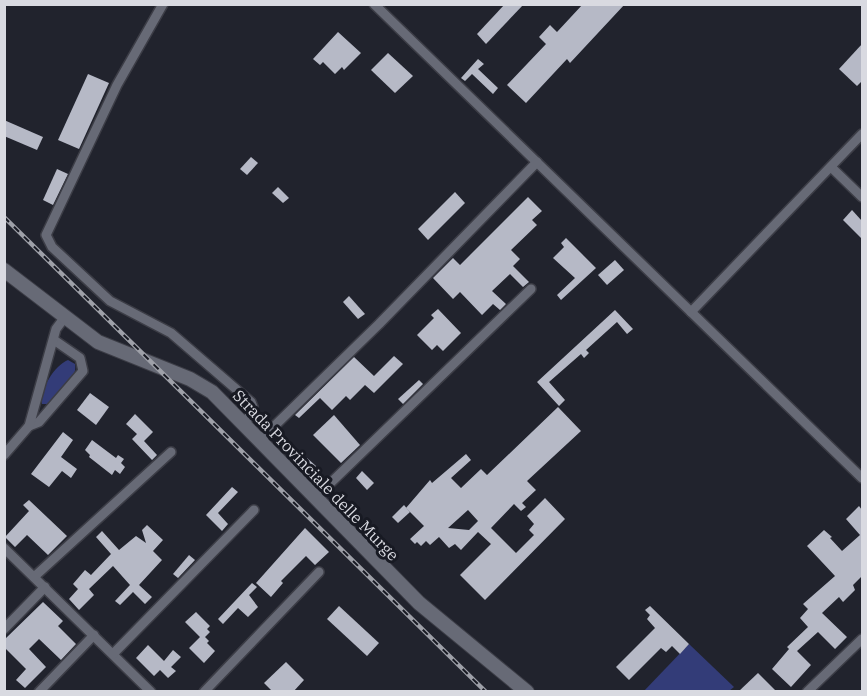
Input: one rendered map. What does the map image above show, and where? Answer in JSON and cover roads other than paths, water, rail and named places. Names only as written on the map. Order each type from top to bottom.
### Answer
[{"type":"main road","name":"Strada Provinciale delle Murge","points":[[4,270],[98,342],[190,379],[212,392],[419,603],[527,692]]},
{"type":"street","points":[[163,4],[117,85],[46,235],[52,247],[110,301],[171,333],[251,402],[253,407],[245,425]]},
{"type":"street","points":[[374,4],[862,478]]},
{"type":"street","points":[[691,312],[862,134]]},
{"type":"street","points":[[260,440],[379,324],[537,162]]},
{"type":"street","points":[[831,167],[862,197]]},
{"type":"street","points":[[315,498],[531,289]]},
{"type":"street","points":[[4,455],[29,426],[56,329],[64,317]]},
{"type":"street","points":[[29,426],[39,422],[83,371],[80,358],[54,340]]},
{"type":"street","points":[[34,577],[171,452]]},
{"type":"street","points":[[114,654],[254,510]]},
{"type":"street","points":[[4,548],[151,692]]},
{"type":"street","points":[[204,692],[319,572]]},
{"type":"street","points":[[4,629],[45,587]]},
{"type":"street","points":[[39,692],[94,635]]},
{"type":"street","points":[[807,692],[862,639]]},
{"type":"railway","points":[[4,217],[486,692]]}]
